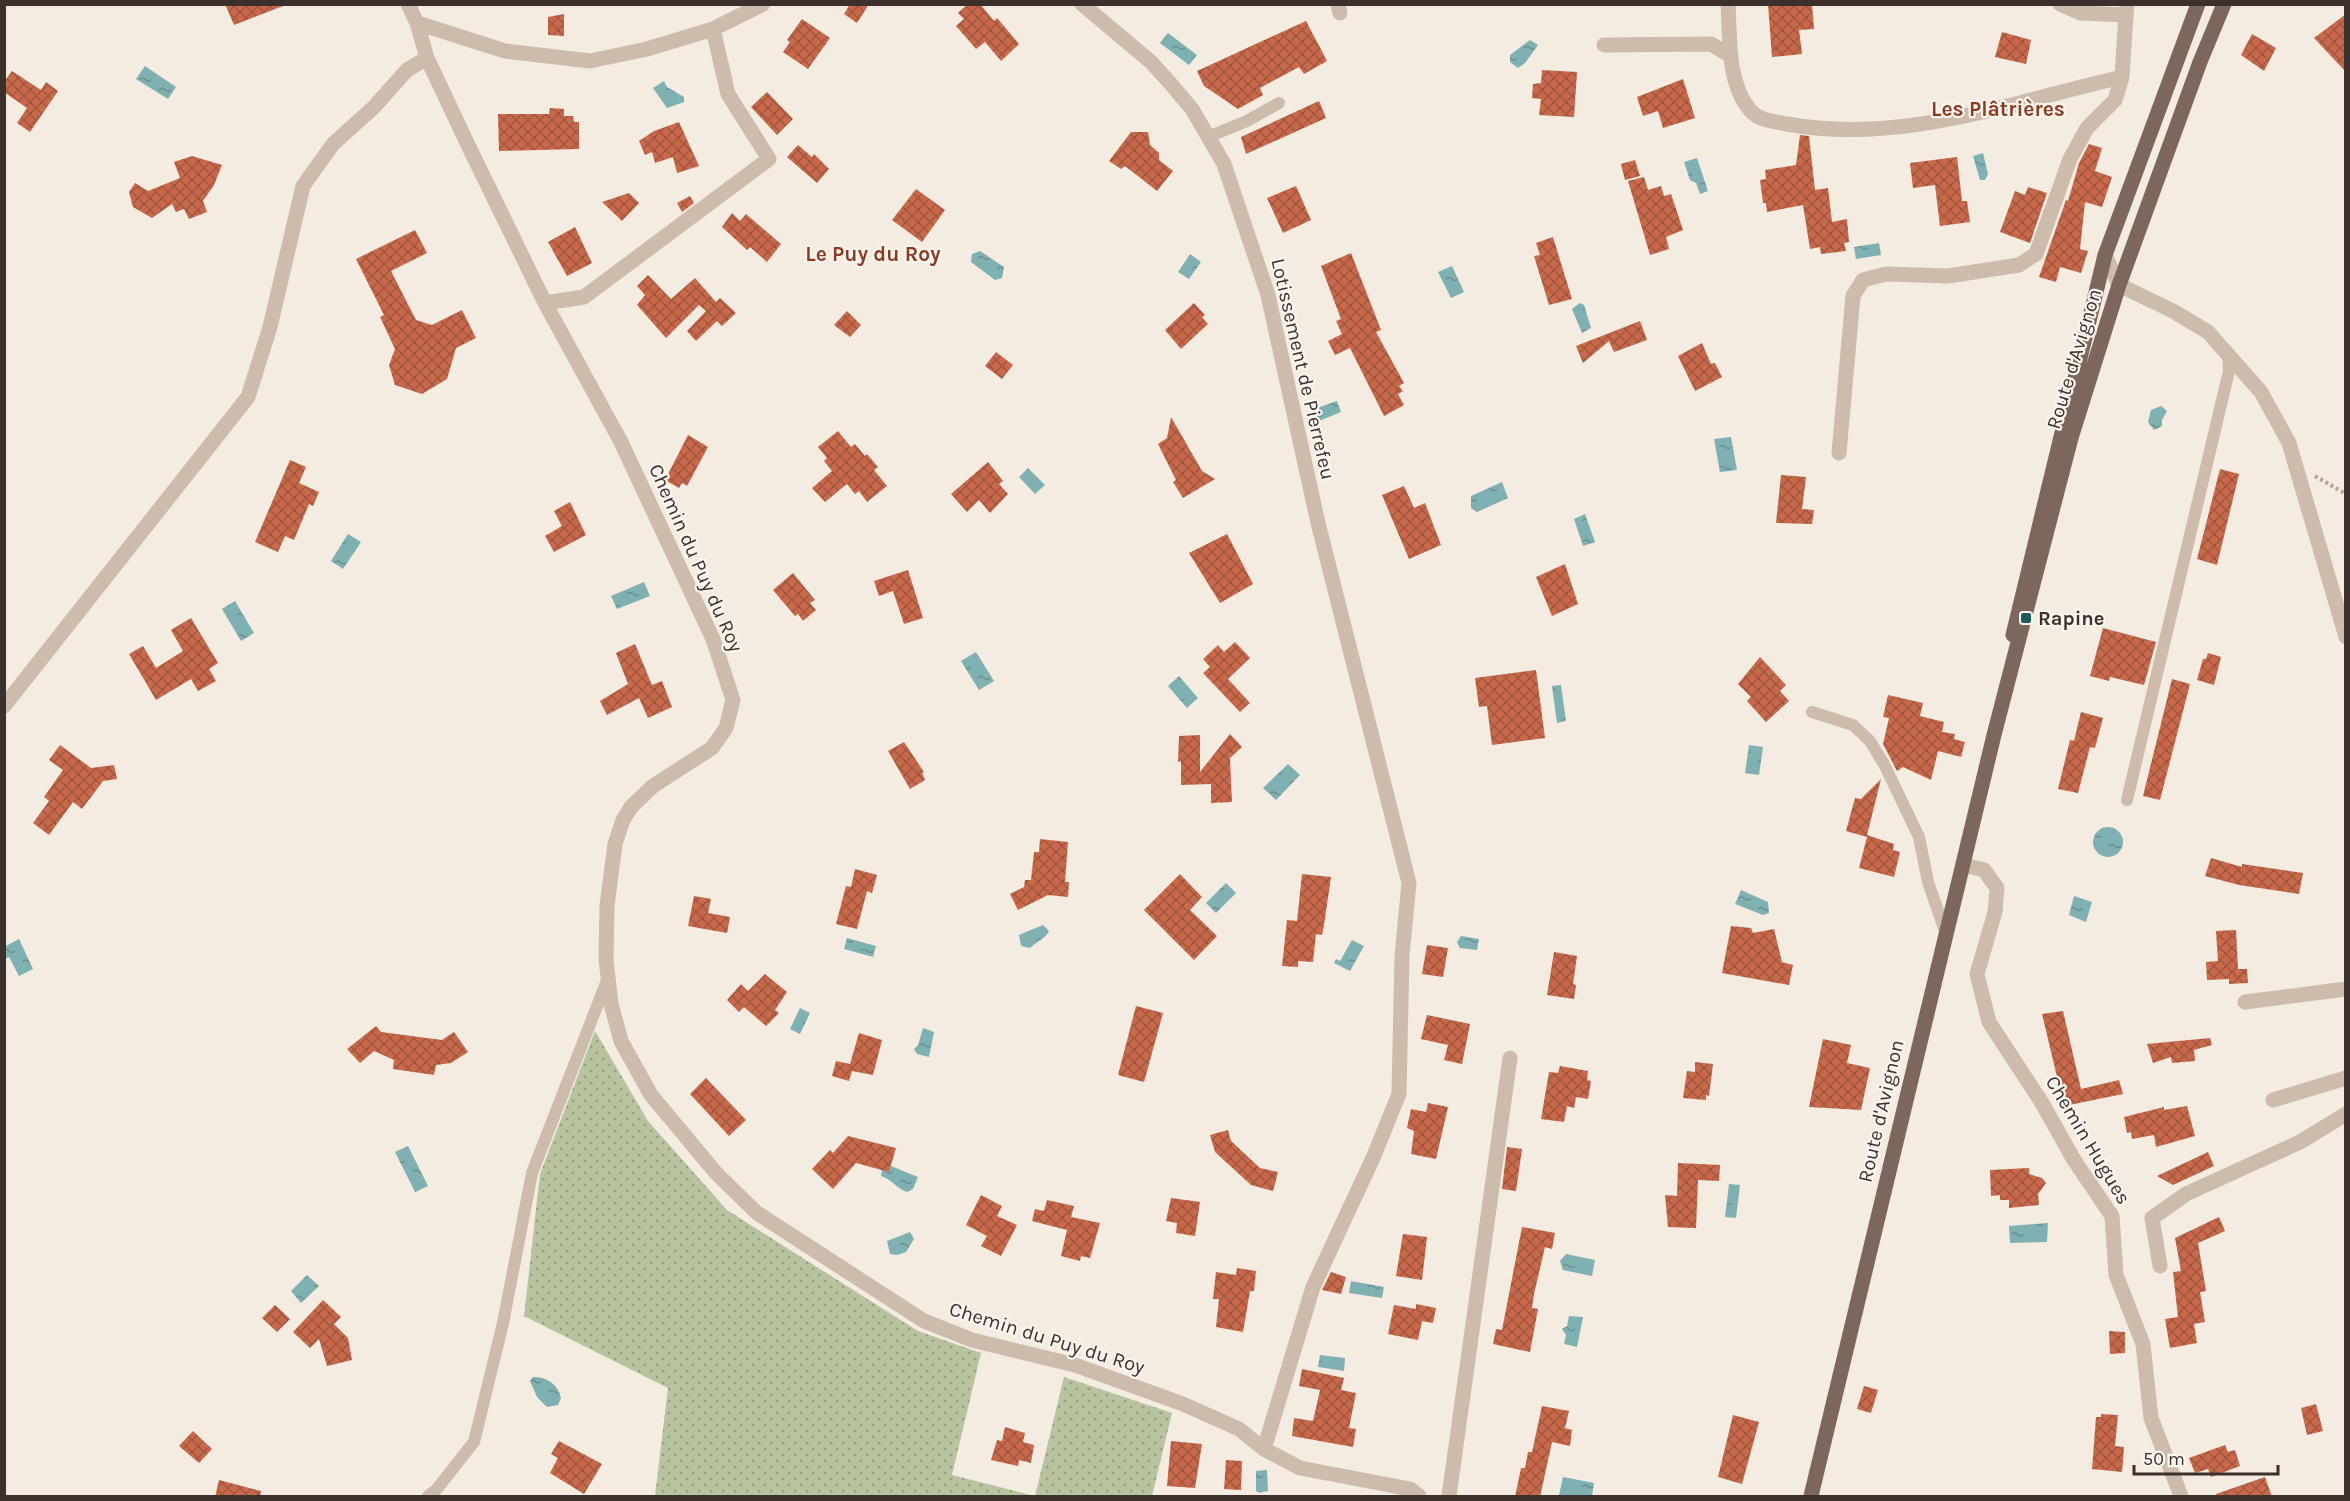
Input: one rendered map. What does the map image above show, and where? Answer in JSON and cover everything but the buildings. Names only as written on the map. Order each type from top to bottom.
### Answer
[{"type":"main road","points":[[2186,30],[2193,4]]},
{"type":"main road","name":"Route d'Avignon","points":[[1994,735],[2016,615],[2105,255],[2186,30],[2198,4]]},
{"type":"main road","name":"Route d'Avignon","points":[[1811,1497],[1994,735],[2071,438],[2119,285],[2200,62],[2224,4]]},
{"type":"street","name":"Chemin du Puy du Roy","points":[[408,4],[417,23],[427,58],[544,303],[626,452],[713,639],[733,700],[726,728],[712,748],[653,786],[631,807],[623,820],[615,844],[607,906],[608,976],[611,1004],[621,1041],[651,1095],[716,1173],[757,1213],[892,1303],[924,1321],[972,1340],[1075,1365],[1183,1404],[1239,1429],[1264,1449],[1300,1468],[1410,1489],[1419,1497]]},
{"type":"street","points":[[417,23],[505,51],[590,62],[647,49],[713,29],[763,4]]},
{"type":"street","name":"Lotissement de Pierrefeu","points":[[1082,4],[1151,62],[1192,109],[1224,165],[1268,295],[1318,523],[1376,760],[1409,883],[1402,956],[1399,1094],[1373,1158],[1313,1287],[1264,1449]]},
{"type":"street","points":[[1728,4],[1731,56],[1742,98],[1750,111],[1760,119],[1808,128],[1916,126],[2122,77]]},
{"type":"street","points":[[1839,453],[1854,296],[1863,280],[1886,274],[1948,276],[2019,265],[2036,254],[2070,159],[2087,128],[2115,100],[2122,77],[2126,10],[2090,9],[2080,13],[2060,4]]},
{"type":"street","points":[[544,303],[584,297],[769,159],[728,94],[713,29]]},
{"type":"street","points":[[1604,45],[1710,44],[1731,56]]},
{"type":"street","points":[[4,706],[248,398],[270,327],[303,186],[333,144],[374,107],[407,70],[427,58]]},
{"type":"street","points":[[2105,255],[2119,285],[2173,311],[2208,332],[2261,392],[2289,444],[2346,637]]},
{"type":"street","name":"Chemin Hugues","points":[[1964,865],[1984,870],[1996,888],[1995,912],[1977,974],[1989,1022],[2042,1103],[2074,1160],[2112,1216],[2116,1275],[2143,1344],[2151,1418],[2181,1497]]},
{"type":"street","points":[[2245,1002],[2346,989]]},
{"type":"street","points":[[1449,1497],[1510,1058]]},
{"type":"street","points":[[2273,1100],[2346,1078]]},
{"type":"street","points":[[2160,1266],[2152,1218],[2186,1194],[2300,1142],[2346,1114]]},
{"type":"lane","points":[[1208,137],[1247,121],[1279,103]]},
{"type":"lane","points":[[2127,800],[2229,371],[2228,353]]},
{"type":"lane","points":[[1812,712],[1852,725],[1870,741],[1886,765],[1918,837],[1928,882],[1946,934]]},
{"type":"lane","points":[[428,1497],[474,1442],[503,1323],[532,1173],[608,976]]},
{"type":"path","points":[[2296,465],[2346,494]]},
{"type":"green space","points":[[595,1031],[648,1121],[727,1210],[918,1331],[981,1353],[952,1475],[1035,1496],[655,1496],[668,1388],[524,1316],[540,1174]]},
{"type":"green space","points":[[1064,1377],[1172,1413],[1152,1496],[1035,1496]]},
{"type":"water","points":[[1168,33],[1197,55],[1189,65],[1160,43]]},
{"type":"water","points":[[1530,40],[1538,45],[1525,63],[1518,68],[1510,62],[1510,55]]},
{"type":"water","points":[[145,66],[176,87],[168,99],[136,79]]},
{"type":"water","points":[[664,81],[667,87],[684,97],[684,102],[667,108],[653,88]]},
{"type":"water","points":[[1983,153],[1988,174],[1985,180],[1980,180],[1973,156]]},
{"type":"water","points":[[1697,158],[1708,191],[1700,194],[1696,183],[1690,180],[1684,162]]},
{"type":"water","points":[[1879,243],[1881,255],[1856,259],[1854,247]]},
{"type":"water","points":[[980,251],[1004,267],[1002,278],[995,280],[971,262],[972,254]]},
{"type":"water","points":[[1190,254],[1201,262],[1189,279],[1178,272]]},
{"type":"water","points":[[1452,266],[1464,292],[1451,298],[1438,272]]},
{"type":"water","points":[[1580,303],[1584,305],[1591,328],[1582,333],[1572,309]]},
{"type":"water","points":[[1337,401],[1341,412],[1319,421],[1314,409]]},
{"type":"water","points":[[2161,406],[2167,411],[2162,420],[2162,426],[2154,430],[2148,422],[2151,410]]},
{"type":"water","points":[[1731,437],[1737,470],[1720,472],[1714,439]]},
{"type":"water","points":[[1028,468],[1045,485],[1035,494],[1019,477]]},
{"type":"water","points":[[1502,482],[1508,498],[1477,512],[1471,508],[1471,496]]},
{"type":"water","points":[[1585,514],[1595,542],[1583,546],[1574,519]]},
{"type":"water","points":[[348,534],[361,542],[343,569],[331,561]]},
{"type":"water","points":[[644,582],[650,596],[617,609],[611,596]]},
{"type":"water","points":[[235,601],[254,633],[241,641],[222,609]]},
{"type":"water","points":[[976,652],[994,681],[979,690],[961,661]]},
{"type":"water","points":[[1179,676],[1198,698],[1187,708],[1168,686]]},
{"type":"water","points":[[1561,685],[1566,721],[1557,723],[1552,686]]},
{"type":"water","points":[[1749,745],[1763,747],[1759,775],[1745,773]]},
{"type":"water","points":[[1288,764],[1300,775],[1276,800],[1263,788]]},
{"type":"water","points":[[2108,827],[2119,831],[2123,842],[2119,853],[2108,857],[2097,853],[2093,842],[2097,831]]},
{"type":"water","points":[[1226,883],[1236,893],[1216,913],[1206,903]]},
{"type":"water","points":[[1741,890],[1768,902],[1769,913],[1763,915],[1735,904]]},
{"type":"water","points":[[2074,896],[2092,902],[2086,922],[2069,915]]},
{"type":"water","points":[[1043,925],[1049,931],[1045,936],[1030,948],[1021,946],[1019,935]]},
{"type":"water","points":[[1461,936],[1479,939],[1477,950],[1460,948],[1457,942]]},
{"type":"water","points":[[847,938],[876,946],[873,957],[844,949]]},
{"type":"water","points":[[19,939],[33,969],[19,976],[9,957],[5,959],[4,947]]},
{"type":"water","points":[[1352,940],[1364,946],[1350,971],[1334,963],[1336,959],[1340,961]]},
{"type":"water","points":[[800,1008],[810,1013],[800,1034],[790,1029]]},
{"type":"water","points":[[923,1028],[934,1032],[929,1057],[917,1054],[914,1049],[918,1045]]},
{"type":"water","points":[[408,1146],[428,1186],[415,1192],[395,1152]]},
{"type":"water","points":[[891,1166],[918,1177],[913,1189],[904,1191],[881,1176],[882,1170],[889,1172]]},
{"type":"water","points":[[1729,1184],[1740,1185],[1736,1218],[1725,1217]]},
{"type":"water","points":[[2048,1223],[2047,1242],[2010,1243],[2009,1226]]},
{"type":"water","points":[[910,1232],[914,1239],[906,1252],[897,1255],[890,1254],[887,1241]]},
{"type":"water","points":[[1566,1254],[1595,1260],[1592,1276],[1563,1270],[1560,1261]]},
{"type":"water","points":[[307,1275],[319,1286],[301,1303],[291,1291]]},
{"type":"water","points":[[1351,1281],[1384,1287],[1382,1298],[1349,1293]]},
{"type":"water","points":[[1569,1316],[1583,1317],[1577,1347],[1564,1344],[1566,1335],[1562,1329],[1567,1326]]},
{"type":"water","points":[[1320,1355],[1345,1358],[1344,1371],[1318,1367]]},
{"type":"water","points":[[533,1377],[543,1378],[555,1385],[561,1398],[558,1405],[547,1407],[537,1397],[530,1381]]},
{"type":"water","points":[[1267,1470],[1268,1491],[1259,1493],[1256,1491],[1256,1471]]},
{"type":"water","points":[[1563,1477],[1594,1483],[1592,1496],[1559,1495]]},
{"type":"place","name":"Rapine","points":[[2026,618]]},
{"type":"district","name":"Les Plâtrières","points":[[1998,109]]},
{"type":"district","name":"Le Puy du Roy","points":[[873,254]]}]
